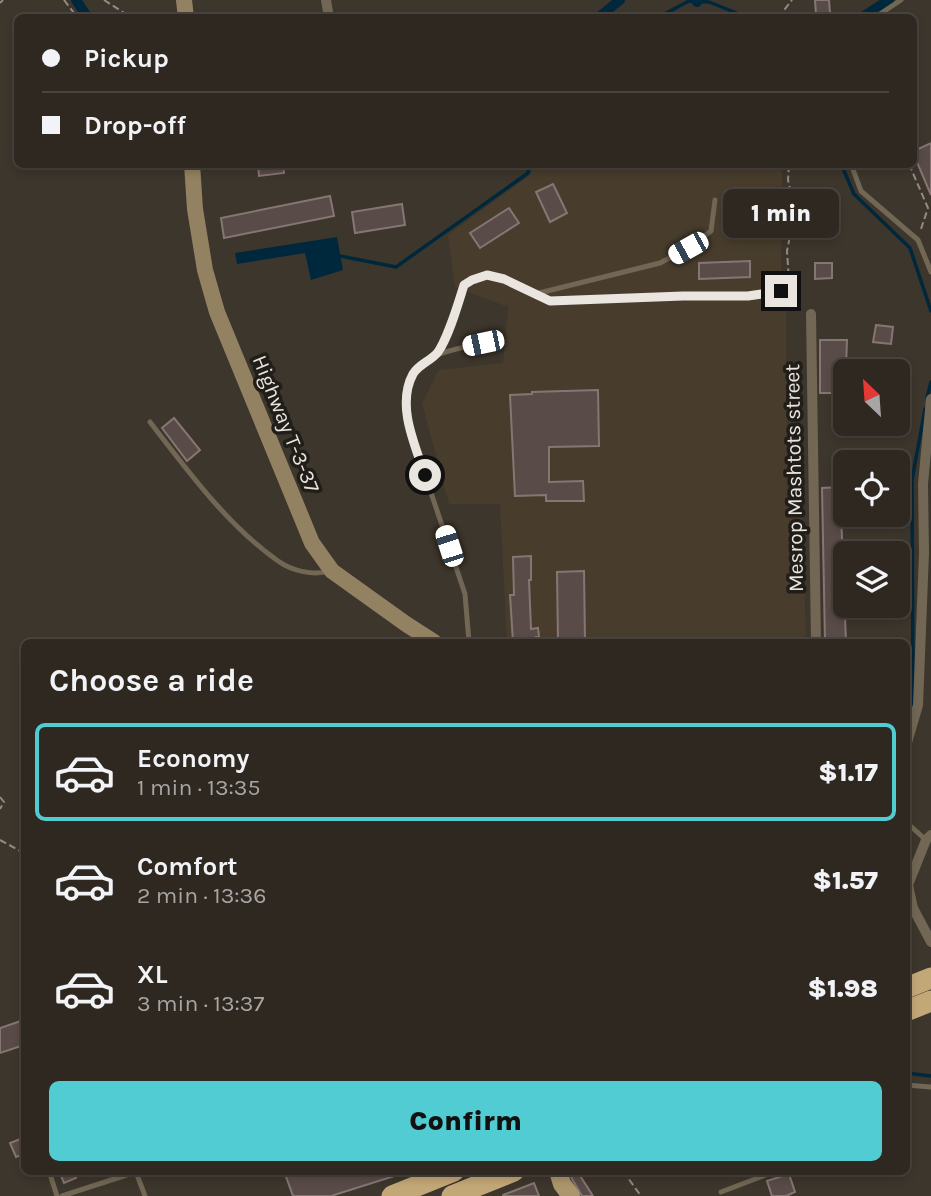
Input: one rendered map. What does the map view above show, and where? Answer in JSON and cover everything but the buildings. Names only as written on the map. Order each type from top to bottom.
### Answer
[{"type":"highway","points":[[910,986],[931,978]]},
{"type":"highway","points":[[910,1009],[931,1000]]},
{"type":"highway","points":[[391,1196],[444,1175]]},
{"type":"highway","points":[[452,1196],[504,1175]]},
{"type":"main road","name":"Highway T-3-37","points":[[191,168],[205,270],[217,312],[312,543],[332,570],[429,639]]},
{"type":"main road","points":[[559,1175],[570,1196]]},
{"type":"street","name":"Mesrop Mashtots street","points":[[811,314],[816,639]]},
{"type":"street","points":[[910,732],[918,705],[924,553],[923,484],[931,399]]},
{"type":"street","points":[[910,880],[928,837]]},
{"type":"street","points":[[910,894],[913,908],[931,942]]},
{"type":"lane","points":[[880,14],[901,0]]},
{"type":"lane","points":[[852,168],[861,191],[918,240],[931,272]]},
{"type":"lane","points":[[535,294],[660,263],[688,248],[711,231],[715,200]]},
{"type":"lane","points":[[437,353],[464,285],[487,275],[504,279],[550,301],[748,296],[781,291]]},
{"type":"lane","points":[[469,639],[464,594],[409,427],[407,404],[413,375],[420,366],[437,353],[483,343]]},
{"type":"lane","points":[[150,422],[225,513],[281,563],[317,575],[332,570]]},
{"type":"lane","points":[[910,825],[928,837]]},
{"type":"lane","points":[[910,1085],[931,1087]]},
{"type":"lane","points":[[51,1175],[59,1196],[122,1175]]},
{"type":"lane","points":[[138,1175],[145,1196]]},
{"type":"lane","points":[[721,1192],[766,1175]]},
{"type":"path","points":[[0,3],[3,0]]},
{"type":"path","points":[[104,0],[126,14]]},
{"type":"path","points":[[783,12],[792,0]]},
{"type":"path","points":[[781,291],[789,281],[787,251],[795,209],[788,180],[789,168]]},
{"type":"path","points":[[911,168],[928,208],[918,240]]},
{"type":"path","points":[[0,797],[4,802],[0,809]]},
{"type":"path","points":[[0,841],[21,852]]},
{"type":"path","points":[[626,1175],[641,1196]]},
{"type":"shaded area","points":[[534,168],[782,168],[781,281],[786,308],[787,504],[802,504],[806,639],[507,639],[500,504],[449,504],[422,403],[439,370],[503,363],[508,307],[455,287],[448,235],[530,175]]},
{"type":"water","points":[[337,237],[343,270],[311,280],[305,253],[237,264],[235,253]]},
{"type":"waterway","points":[[76,0],[85,14]]},
{"type":"waterway","points":[[603,14],[620,0]]},
{"type":"waterway","points":[[867,14],[889,0]]},
{"type":"waterway","points":[[665,14],[689,1],[709,2],[739,14]]},
{"type":"waterway","points":[[340,256],[396,267],[528,173],[529,168]]},
{"type":"waterway","points":[[843,168],[854,194],[910,248],[931,311]]},
{"type":"waterway","points":[[927,398],[931,382]]},
{"type":"waterway","points":[[910,712],[913,698],[912,480],[925,409]]},
{"type":"waterway","points":[[910,1073],[931,1076]]},
{"type":"route","points":[[425,475],[409,427],[409,388],[413,375],[420,366],[437,353],[464,285],[472,280],[487,275],[504,279],[550,301],[748,296],[781,291]]}]
